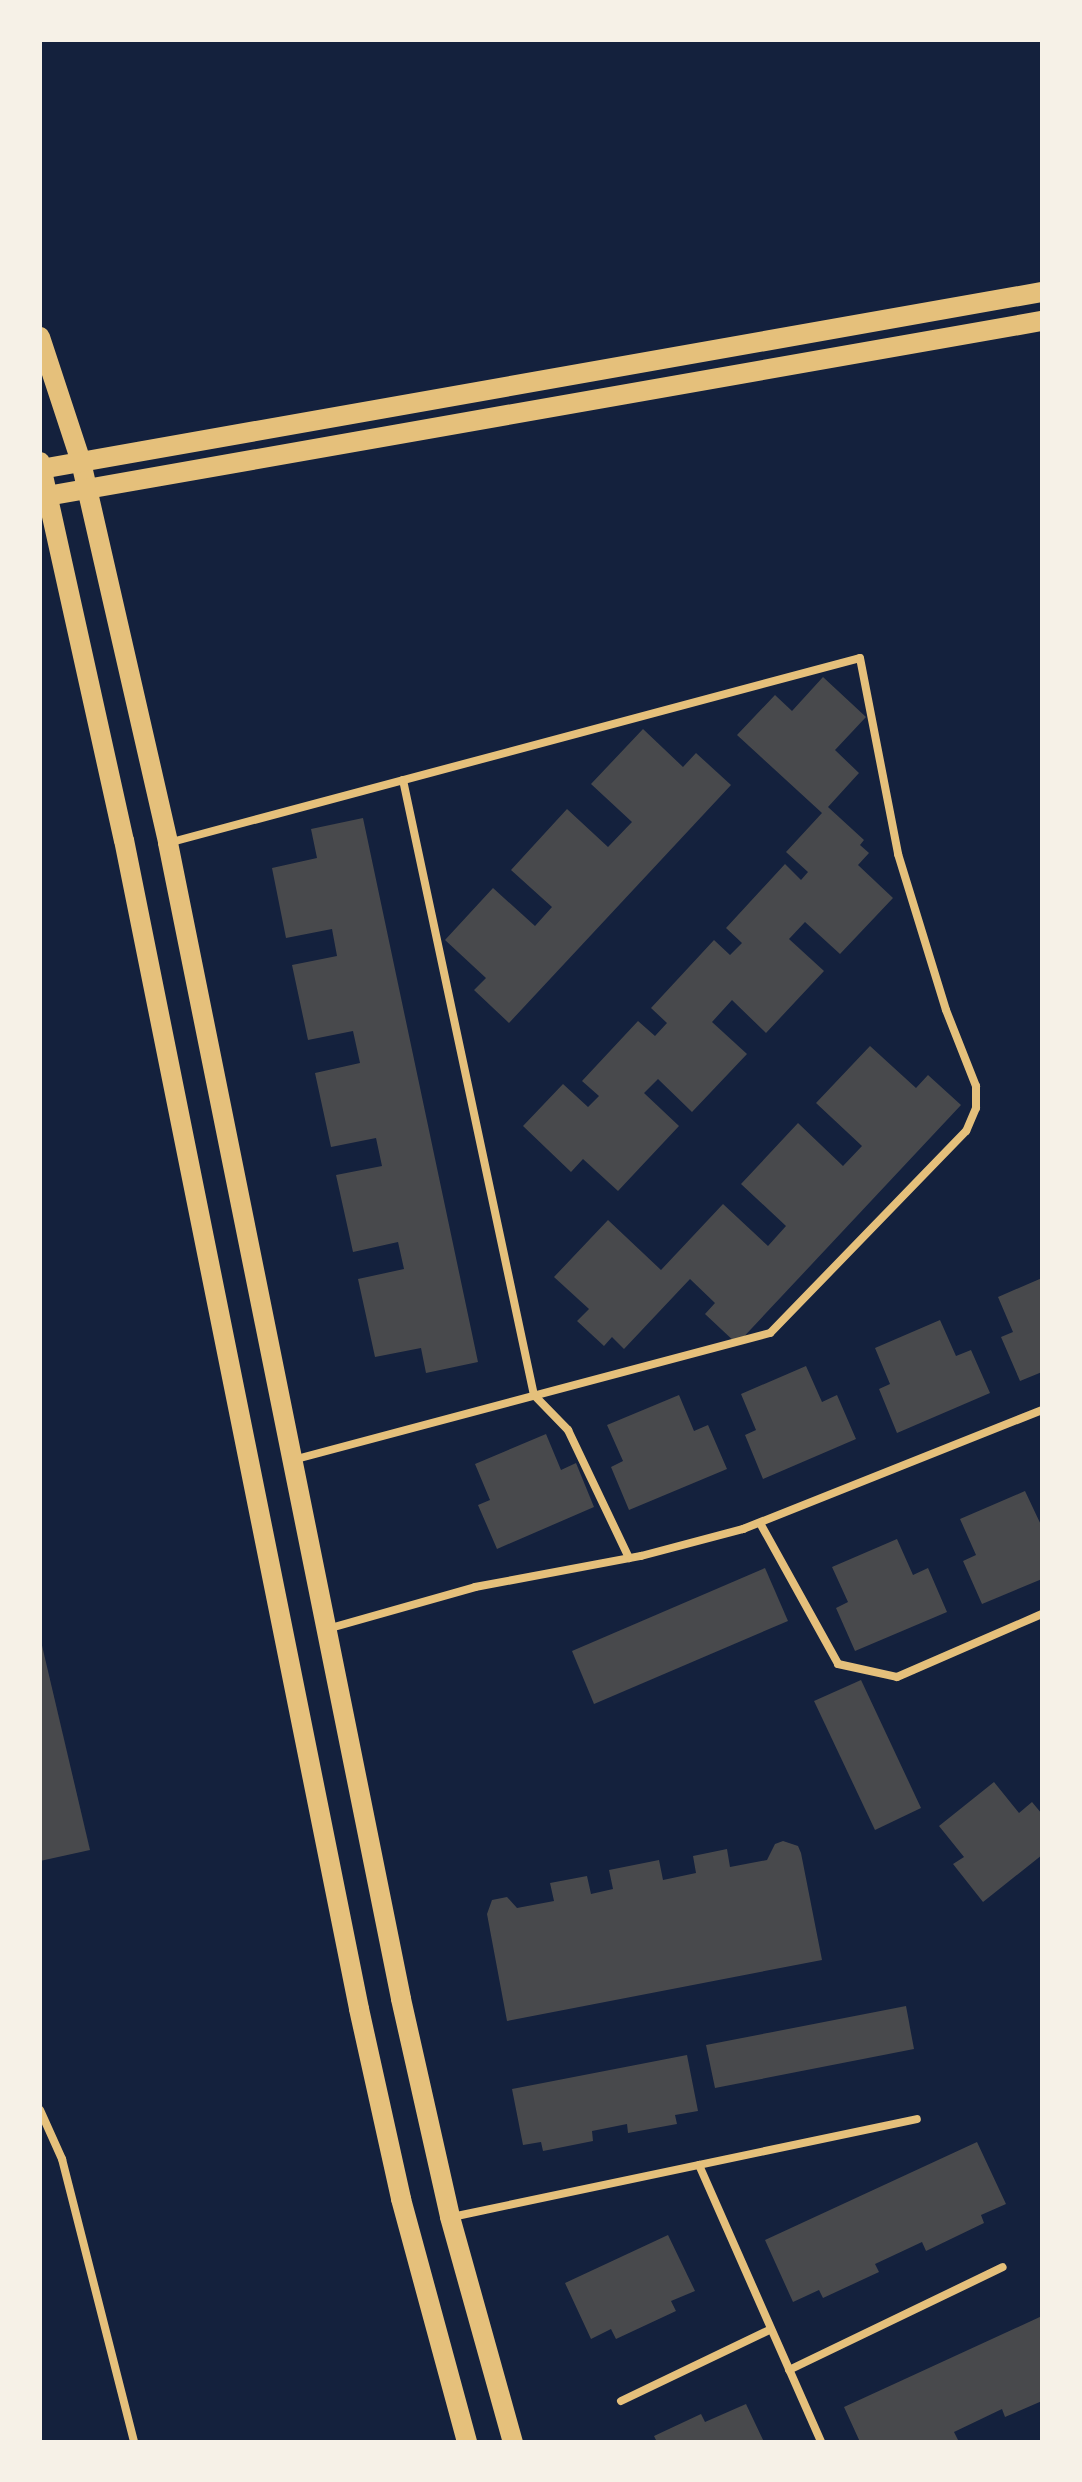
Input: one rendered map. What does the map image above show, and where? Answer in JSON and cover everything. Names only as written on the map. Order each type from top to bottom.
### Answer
[{"type":"main road","points":[[467,2442],[406,2216],[359,2009],[124,840],[41,466],[1042,292]]},
{"type":"main road","points":[[47,496],[1042,321]]},
{"type":"main road","points":[[40,337],[81,462],[168,843],[326,1630],[450,2217],[513,2442]]},
{"type":"lane","points":[[168,843],[860,658],[898,854],[946,1010],[976,1086],[976,1108],[966,1131],[770,1333],[292,1460]]},
{"type":"lane","points":[[403,780],[534,1396],[568,1430],[629,1558]]},
{"type":"lane","points":[[326,1630],[551,1570],[629,1558],[760,1523],[1042,1410]]},
{"type":"lane","points":[[760,1523],[838,1664],[896,1676],[1042,1614]]},
{"type":"lane","points":[[40,2110],[62,2159],[134,2442]]},
{"type":"lane","points":[[450,2217],[917,2119]]},
{"type":"lane","points":[[699,2164],[821,2442]]},
{"type":"lane","points":[[789,2370],[1003,2268]]},
{"type":"lane","points":[[621,2401],[771,2329]]},
{"type":"building","points":[[823,677],[866,717],[835,750],[859,773],[828,807],[864,840],[860,845],[869,853],[858,865],[893,898],[840,954],[805,922],[789,939],[824,971],[766,1033],[732,1000],[712,1022],[747,1054],[692,1112],[658,1079],[644,1093],[679,1126],[618,1191],[583,1159],[571,1172],[523,1126],[563,1084],[588,1107],[599,1096],[582,1081],[638,1021],[655,1036],[667,1023],[651,1008],[714,940],[730,955],[742,943],[726,928],[785,864],[801,880],[808,872],[786,852],[822,813],[737,735],[775,695],[792,711]]},
{"type":"building","points":[[643,729],[683,767],[696,753],[731,785],[509,1023],[474,990],[486,978],[445,940],[493,888],[535,926],[552,907],[511,870],[567,809],[608,847],[632,822],[591,784]]},
{"type":"building","points":[[363,818],[478,1362],[426,1373],[421,1348],[375,1357],[358,1279],[404,1269],[398,1242],[353,1252],[336,1175],[382,1166],[376,1138],[331,1147],[315,1073],[360,1063],[353,1031],[308,1040],[292,965],[337,956],[332,929],[286,938],[272,868],[317,858],[311,829]]},
{"type":"building","points":[[870,1046],[916,1088],[928,1075],[961,1105],[737,1344],[705,1314],[715,1303],[690,1279],[624,1349],[612,1337],[604,1346],[577,1321],[589,1309],[554,1277],[608,1220],[661,1270],[723,1204],[768,1246],[786,1226],[741,1184],[798,1123],[843,1166],[862,1146],[816,1103]]},
{"type":"building","points":[[1042,1278],[1042,1372],[1020,1381],[1001,1337],[1013,1332],[998,1297]]},
{"type":"building","points":[[940,1320],[956,1356],[971,1350],[990,1393],[897,1433],[879,1389],[890,1384],[875,1348]]},
{"type":"building","points":[[806,1366],[822,1402],[837,1395],[856,1439],[763,1479],[745,1435],[756,1430],[741,1394]]},
{"type":"building","points":[[679,1395],[694,1431],[708,1425],[727,1469],[629,1510],[611,1467],[623,1461],[607,1425]]},
{"type":"building","points":[[546,1434],[561,1470],[576,1463],[594,1507],[497,1549],[478,1505],[490,1500],[475,1464]]},
{"type":"building","points":[[1025,1491],[1042,1527],[1042,1579],[982,1604],[963,1561],[976,1555],[960,1519]]},
{"type":"building","points":[[897,1539],[913,1575],[928,1568],[947,1612],[855,1651],[836,1608],[848,1602],[832,1567]]},
{"type":"building","points":[[765,1568],[788,1621],[594,1704],[572,1651]]},
{"type":"building","points":[[40,1637],[90,1850],[40,1861]]},
{"type":"building","points":[[861,1680],[921,1808],[875,1830],[814,1701]]},
{"type":"building","points":[[994,1782],[1019,1813],[1032,1802],[1042,1814],[1042,1855],[983,1902],[953,1864],[964,1857],[939,1826]]},
{"type":"building","points":[[783,1841],[798,1846],[801,1853],[822,1960],[507,2021],[487,1914],[492,1900],[507,1897],[517,1908],[554,1901],[550,1883],[587,1876],[591,1894],[613,1889],[609,1870],[659,1860],[663,1880],[696,1873],[693,1856],[727,1849],[730,1867],[767,1860],[775,1844]]},
{"type":"building","points":[[906,2006],[914,2049],[715,2088],[706,2045]]},
{"type":"building","points":[[687,2055],[698,2111],[675,2115],[677,2124],[628,2133],[627,2124],[592,2131],[593,2141],[543,2151],[541,2142],[523,2145],[512,2089]]},
{"type":"building","points":[[977,2142],[1006,2204],[981,2215],[984,2223],[926,2251],[922,2242],[875,2264],[879,2272],[823,2298],[819,2290],[793,2302],[765,2240]]},
{"type":"building","points":[[668,2235],[695,2291],[671,2301],[676,2311],[616,2339],[611,2329],[591,2339],[565,2283]]},
{"type":"building","points":[[1042,2316],[1042,2401],[1005,2417],[1002,2409],[954,2432],[958,2440],[953,2442],[860,2442],[844,2407]]},
{"type":"building","points":[[746,2404],[764,2442],[657,2442],[654,2436],[701,2414],[705,2422]]}]
